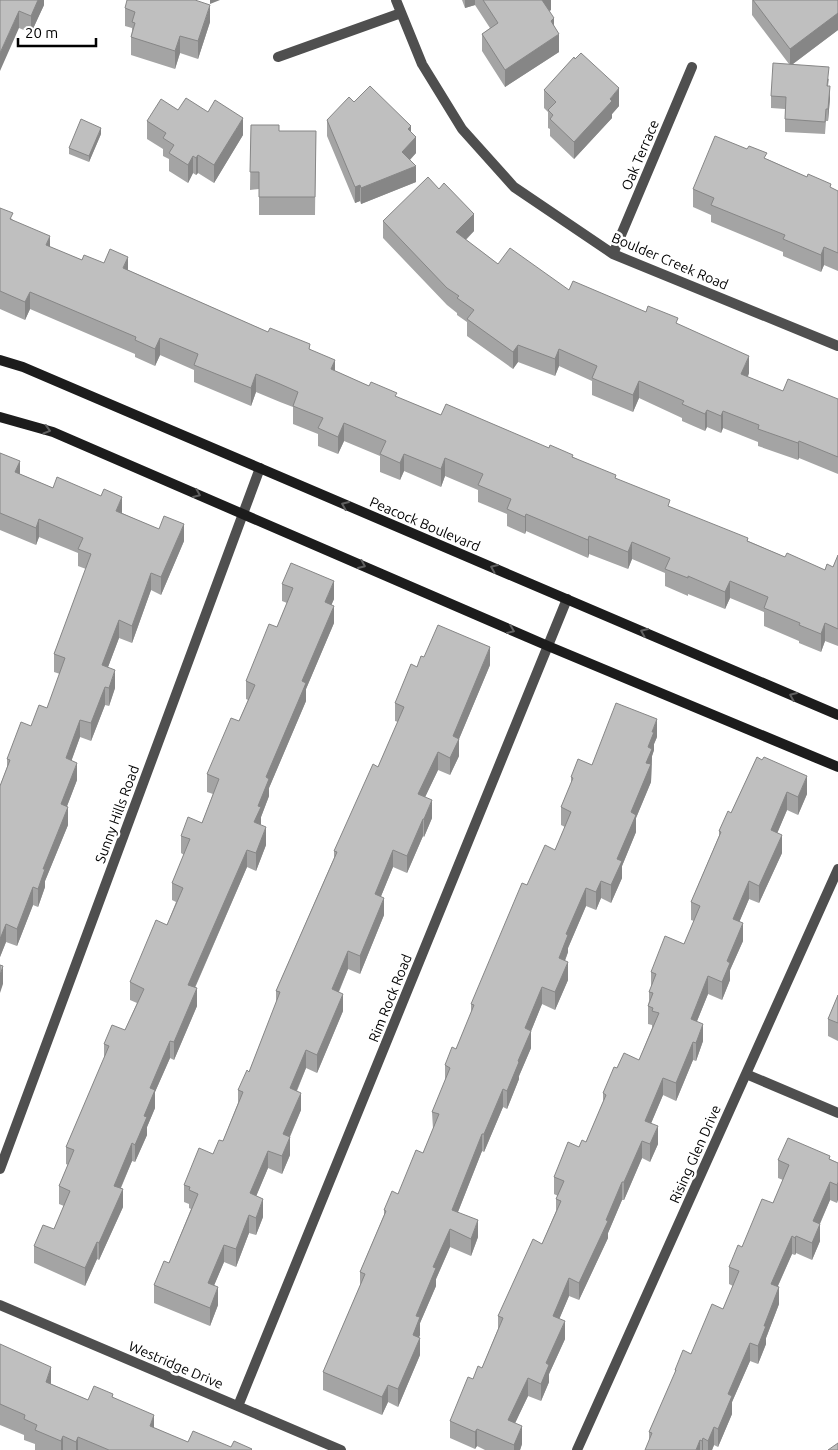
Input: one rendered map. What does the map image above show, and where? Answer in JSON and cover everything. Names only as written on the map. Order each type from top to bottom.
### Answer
[{"type":"street","name":"Boulder Creek Road","points":[[396,0],[422,64],[462,129],[514,188],[613,254],[838,346]]},
{"type":"street","points":[[278,57],[400,13]]},
{"type":"street","name":"Oak Terrace","points":[[613,254],[692,67]]},
{"type":"street","name":"Peacock Boulevard","points":[[0,360],[22,367],[838,715]]},
{"type":"street","points":[[0,417],[53,432],[548,646],[838,767]]},
{"type":"street","name":"Sunny Hills Road","points":[[0,1169],[260,468]]},
{"type":"street","name":"Rim Rock Road","points":[[238,1406],[567,599]]},
{"type":"street","name":"Rising Glen Drive","points":[[577,1450],[838,869]]},
{"type":"street","points":[[746,1074],[838,1114]]},
{"type":"street","name":"Westridge Drive","points":[[0,1305],[341,1450]]},
{"type":"building","points":[[0,0],[38,0],[31,16],[19,11],[0,53]]},
{"type":"building","points":[[127,0],[195,0],[210,5],[198,41],[180,36],[175,51],[131,37],[135,23],[132,22],[135,12],[125,8]]},
{"type":"building","points":[[483,0],[542,0],[554,18],[551,21],[559,34],[505,70],[482,34],[498,23]]},
{"type":"building","points":[[753,0],[838,0],[838,13],[790,49]]},
{"type":"building","points":[[581,53],[619,88],[610,99],[612,101],[574,142],[550,119],[553,115],[548,110],[556,102],[544,90],[574,57],[575,59]]},
{"type":"building","points":[[773,63],[829,67],[827,86],[830,86],[825,122],[785,119],[786,97],[771,96]]},
{"type":"building","points":[[370,86],[411,126],[408,129],[416,137],[402,152],[416,166],[361,188],[360,185],[355,187],[327,120],[349,97],[354,102]]},
{"type":"building","points":[[186,98],[208,112],[215,100],[243,118],[214,165],[198,155],[196,158],[193,156],[188,165],[169,153],[174,145],[163,138],[166,133],[147,121],[161,99],[178,110]]},
{"type":"building","points":[[81,119],[101,128],[89,156],[69,148]]},
{"type":"building","points":[[251,125],[279,125],[279,131],[316,131],[315,197],[259,197],[259,172],[250,172]]},
{"type":"building","points":[[715,136],[747,149],[749,146],[767,153],[764,158],[807,177],[808,174],[831,184],[830,187],[838,191],[838,253],[824,247],[821,255],[783,239],[785,235],[711,205],[714,198],[693,189]]},
{"type":"building","points":[[428,177],[439,189],[444,183],[474,214],[456,232],[498,264],[510,248],[569,290],[573,281],[646,312],[648,306],[678,318],[676,323],[749,356],[741,374],[783,391],[788,379],[838,399],[838,457],[799,441],[798,443],[758,429],[759,425],[723,411],[721,416],[707,410],[705,414],[682,404],[684,401],[639,381],[633,395],[592,378],[597,366],[559,349],[555,359],[518,345],[513,352],[467,319],[474,310],[457,298],[459,296],[447,288],[383,221]]},
{"type":"building","points":[[0,208],[13,213],[10,219],[50,236],[46,245],[82,260],[84,255],[104,263],[110,249],[128,257],[123,268],[268,332],[270,328],[310,344],[309,349],[335,360],[331,369],[369,386],[371,382],[397,393],[395,396],[441,415],[446,404],[549,448],[550,445],[573,455],[572,457],[616,475],[615,478],[670,500],[668,506],[748,538],[747,541],[785,557],[787,553],[825,570],[827,564],[833,567],[838,555],[838,629],[825,623],[821,634],[764,608],[768,597],[730,581],[725,592],[688,576],[688,578],[665,569],[670,558],[632,542],[628,552],[589,536],[588,540],[526,514],[525,517],[507,509],[511,499],[478,485],[483,474],[445,458],[441,469],[404,454],[400,463],[380,454],[386,441],[344,423],[338,437],[318,428],[323,418],[293,406],[298,392],[256,374],[251,388],[194,365],[198,354],[160,338],[155,349],[135,340],[136,337],[30,292],[25,302],[0,291]]},
{"type":"building","points":[[0,453],[20,461],[15,472],[53,488],[57,477],[101,496],[104,489],[122,497],[116,511],[159,529],[164,516],[184,524],[161,577],[151,573],[132,626],[119,620],[102,665],[115,670],[109,688],[105,687],[91,723],[80,720],[66,758],[77,763],[61,804],[68,807],[43,869],[45,869],[38,889],[33,887],[17,929],[6,924],[0,939],[0,786],[10,760],[7,759],[21,722],[31,726],[39,705],[47,708],[65,658],[54,654],[91,554],[78,549],[83,538],[39,519],[36,528],[0,513]]},
{"type":"building","points":[[291,563],[334,581],[325,602],[334,606],[302,681],[306,683],[266,777],[269,779],[258,806],[261,807],[254,822],[266,827],[256,853],[247,850],[188,985],[197,988],[174,1042],[170,1041],[150,1088],[155,1090],[144,1116],[147,1117],[135,1145],[132,1143],[114,1186],[123,1189],[99,1243],[97,1242],[85,1268],[34,1246],[43,1225],[54,1229],[70,1191],[59,1186],[74,1150],[66,1147],[109,1046],[104,1044],[112,1025],[125,1030],[144,989],[130,982],[156,920],[167,925],[183,888],[172,883],[190,839],[181,836],[188,817],[202,823],[219,779],[207,774],[231,718],[239,721],[255,685],[246,681],[269,624],[277,627],[293,588],[282,584]]},
{"type":"building","points":[[438,625],[490,647],[453,736],[459,739],[450,758],[438,752],[418,794],[432,800],[407,856],[393,850],[375,894],[384,898],[360,956],[348,951],[332,989],[343,994],[317,1055],[306,1050],[290,1088],[301,1093],[283,1134],[290,1137],[282,1156],[268,1151],[250,1193],[263,1199],[256,1218],[249,1215],[236,1249],[224,1245],[208,1283],[218,1287],[210,1308],[154,1285],[164,1261],[169,1263],[198,1194],[189,1190],[190,1187],[184,1185],[199,1148],[213,1154],[219,1140],[223,1141],[243,1092],[238,1090],[247,1070],[249,1072],[280,992],[276,991],[337,852],[334,851],[373,764],[378,767],[404,707],[395,703],[411,664],[417,667],[421,656],[424,657]]},
{"type":"building","points":[[616,703],[657,719],[648,747],[652,749],[646,763],[651,764],[631,812],[636,815],[617,859],[622,861],[611,885],[601,881],[596,892],[586,888],[566,934],[568,935],[559,958],[568,962],[555,992],[542,987],[525,1028],[531,1031],[519,1062],[507,1091],[503,1089],[484,1134],[482,1134],[452,1210],[478,1220],[471,1239],[450,1229],[433,1267],[436,1268],[416,1316],[420,1317],[413,1335],[420,1338],[398,1389],[388,1385],[382,1397],[323,1372],[365,1274],[360,1272],[386,1211],[384,1210],[392,1191],[398,1194],[416,1150],[423,1153],[439,1114],[432,1112],[450,1068],[445,1065],[452,1047],[456,1049],[474,1005],[471,1004],[522,883],[527,885],[545,845],[555,850],[571,812],[561,807],[573,778],[571,777],[578,759],[592,765]]},
{"type":"building","points":[[757,757],[762,760],[764,757],[807,776],[798,797],[787,792],[771,830],[782,835],[759,886],[749,881],[733,919],[743,923],[727,961],[730,963],[722,982],[708,976],[691,1019],[703,1024],[696,1043],[693,1042],[676,1083],[663,1078],[645,1121],[658,1126],[650,1144],[642,1141],[624,1182],[622,1182],[606,1220],[608,1221],[579,1283],[569,1278],[553,1316],[565,1321],[546,1363],[549,1365],[541,1384],[528,1378],[508,1420],[522,1426],[514,1445],[477,1429],[475,1432],[450,1421],[468,1377],[473,1379],[478,1366],[482,1368],[503,1318],[498,1316],[533,1239],[542,1244],[561,1201],[556,1199],[564,1181],[554,1177],[568,1142],[579,1147],[582,1140],[586,1142],[606,1095],[603,1093],[614,1067],[617,1068],[624,1053],[639,1060],[659,1013],[652,1011],[653,1008],[648,1006],[653,993],[649,992],[656,974],[651,972],[665,936],[684,944],[700,906],[691,902],[728,811],[731,813]]},
{"type":"building","points":[[838,995],[838,1023],[828,1019]]},
{"type":"building","points":[[788,1138],[830,1156],[829,1159],[838,1163],[838,1182],[837,1185],[830,1182],[813,1221],[820,1224],[812,1243],[792,1236],[771,1284],[779,1287],[764,1326],[766,1326],[758,1346],[750,1343],[728,1394],[732,1396],[718,1429],[714,1427],[708,1441],[703,1438],[702,1441],[700,1440],[696,1450],[645,1450],[652,1433],[649,1432],[683,1350],[691,1354],[712,1304],[723,1309],[739,1271],[729,1267],[738,1245],[742,1247],[762,1199],[773,1203],[789,1165],[778,1160]]},
{"type":"building","points":[[0,1344],[51,1367],[46,1382],[88,1400],[94,1386],[113,1394],[112,1397],[154,1415],[150,1426],[188,1442],[193,1431],[231,1447],[234,1441],[252,1449],[109,1450],[78,1437],[76,1442],[63,1436],[61,1441],[35,1430],[37,1425],[24,1419],[25,1415],[0,1404]]},
{"type":"building","points":[[838,1443],[838,1450],[828,1450]]}]
